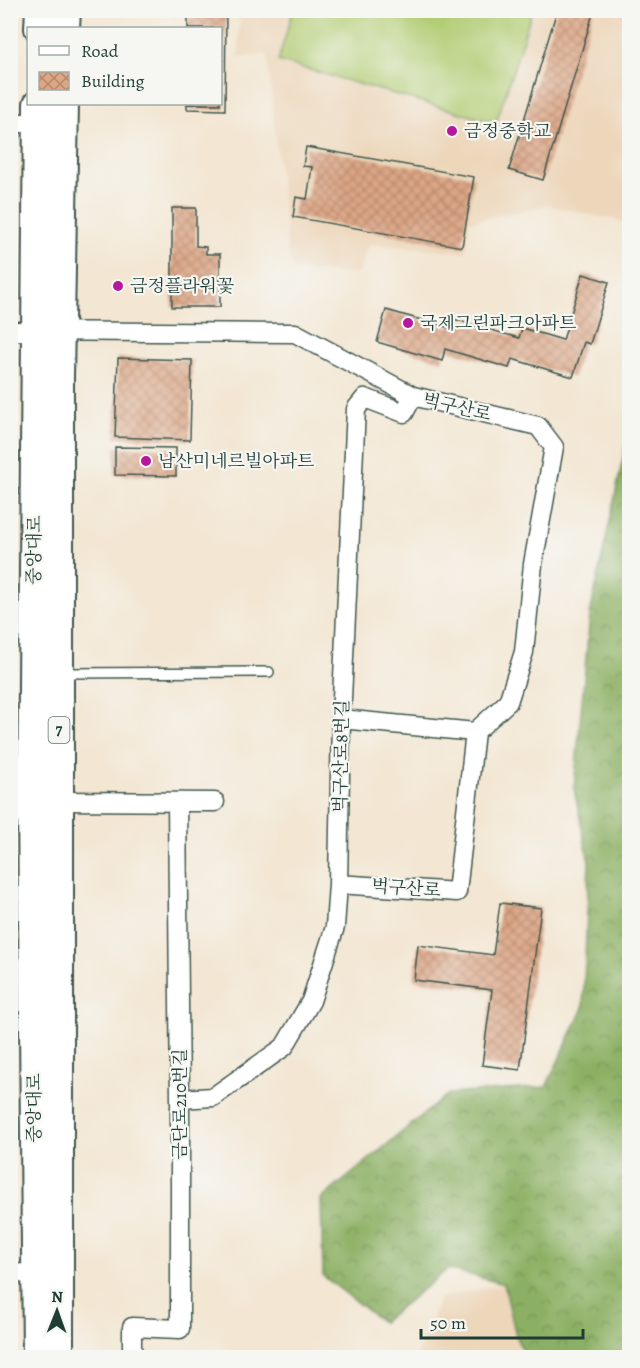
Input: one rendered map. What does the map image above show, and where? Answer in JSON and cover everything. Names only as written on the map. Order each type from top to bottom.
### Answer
[{"type":"main road","points":[[39,10],[39,27]]},
{"type":"main road","points":[[65,27],[66,10]]},
{"type":"main road","name":"중앙대로","points":[[37,1358],[33,803],[36,331],[43,115]]},
{"type":"main road","name":"중앙대로","points":[[33,803],[60,673],[36,331]]},
{"type":"main road","name":"중앙대로","points":[[35,1274],[59,1358]]},
{"type":"street","name":"벅구산로","points":[[36,331],[295,333],[413,396],[538,426],[554,447],[533,564],[524,652],[508,702],[475,732],[457,892],[338,884]]},
{"type":"street","name":"벅구산로8번길","points":[[180,1099],[213,1097],[284,1047],[311,1001],[335,927],[341,719],[356,409],[366,398],[404,413],[413,396]]},
{"type":"street","points":[[341,719],[475,732]]},
{"type":"street","name":"금단로210번길","points":[[132,1358],[132,1327],[180,1329],[177,802]]},
{"type":"street","points":[[33,803],[215,802]]},
{"type":"lane","points":[[60,673],[269,672]]},
{"type":"shaded area","name":"금정중학교","points":[[240,11],[629,11],[629,223],[547,205],[469,222],[466,252],[368,244],[359,274],[293,270],[288,256],[267,54],[238,58]]},
{"type":"shaded area","points":[[504,1284],[522,1357],[416,1358],[440,1298]]},
{"type":"green space","points":[[293,10],[532,11],[496,123],[278,61]]},
{"type":"green space","points":[[629,430],[629,1357],[527,1357],[517,1340],[504,1284],[448,1269],[382,1322],[323,1276],[321,1199],[448,1094],[546,1087],[583,1008],[589,862],[574,788],[590,614]]},
{"type":"building","points":[[188,10],[226,10],[225,110],[187,109],[187,105],[222,105],[222,27],[188,27]]},
{"type":"building","points":[[557,10],[594,10],[543,180],[509,170]]},
{"type":"building","points":[[306,147],[474,177],[462,247],[293,217],[296,197],[307,199],[312,167],[303,166]]},
{"type":"building","points":[[172,208],[196,208],[196,246],[206,247],[206,254],[220,254],[220,307],[172,307]]},
{"type":"building","name":"국제그린파크아파트","points":[[583,274],[609,282],[590,344],[584,342],[573,377],[512,359],[509,368],[445,349],[442,361],[377,342],[386,310],[450,328],[453,319],[519,338],[522,328],[563,340]]},
{"type":"building","points":[[118,358],[192,360],[190,440],[115,437]]},
{"type":"building","name":"남산미네르빌아파트","points":[[115,447],[176,448],[176,476],[115,475]]},
{"type":"building","points":[[500,903],[541,908],[520,1070],[482,1065],[492,990],[414,980],[418,945],[493,955]]},
{"type":"place","name":"금정중학교","points":[[452,131]]},
{"type":"place","name":"금정플라워꽃","points":[[118,286]]},
{"type":"place","name":"국제그린파크아파트","points":[[408,323]]},
{"type":"place","name":"남산미네르빌아파트","points":[[146,461]]}]
